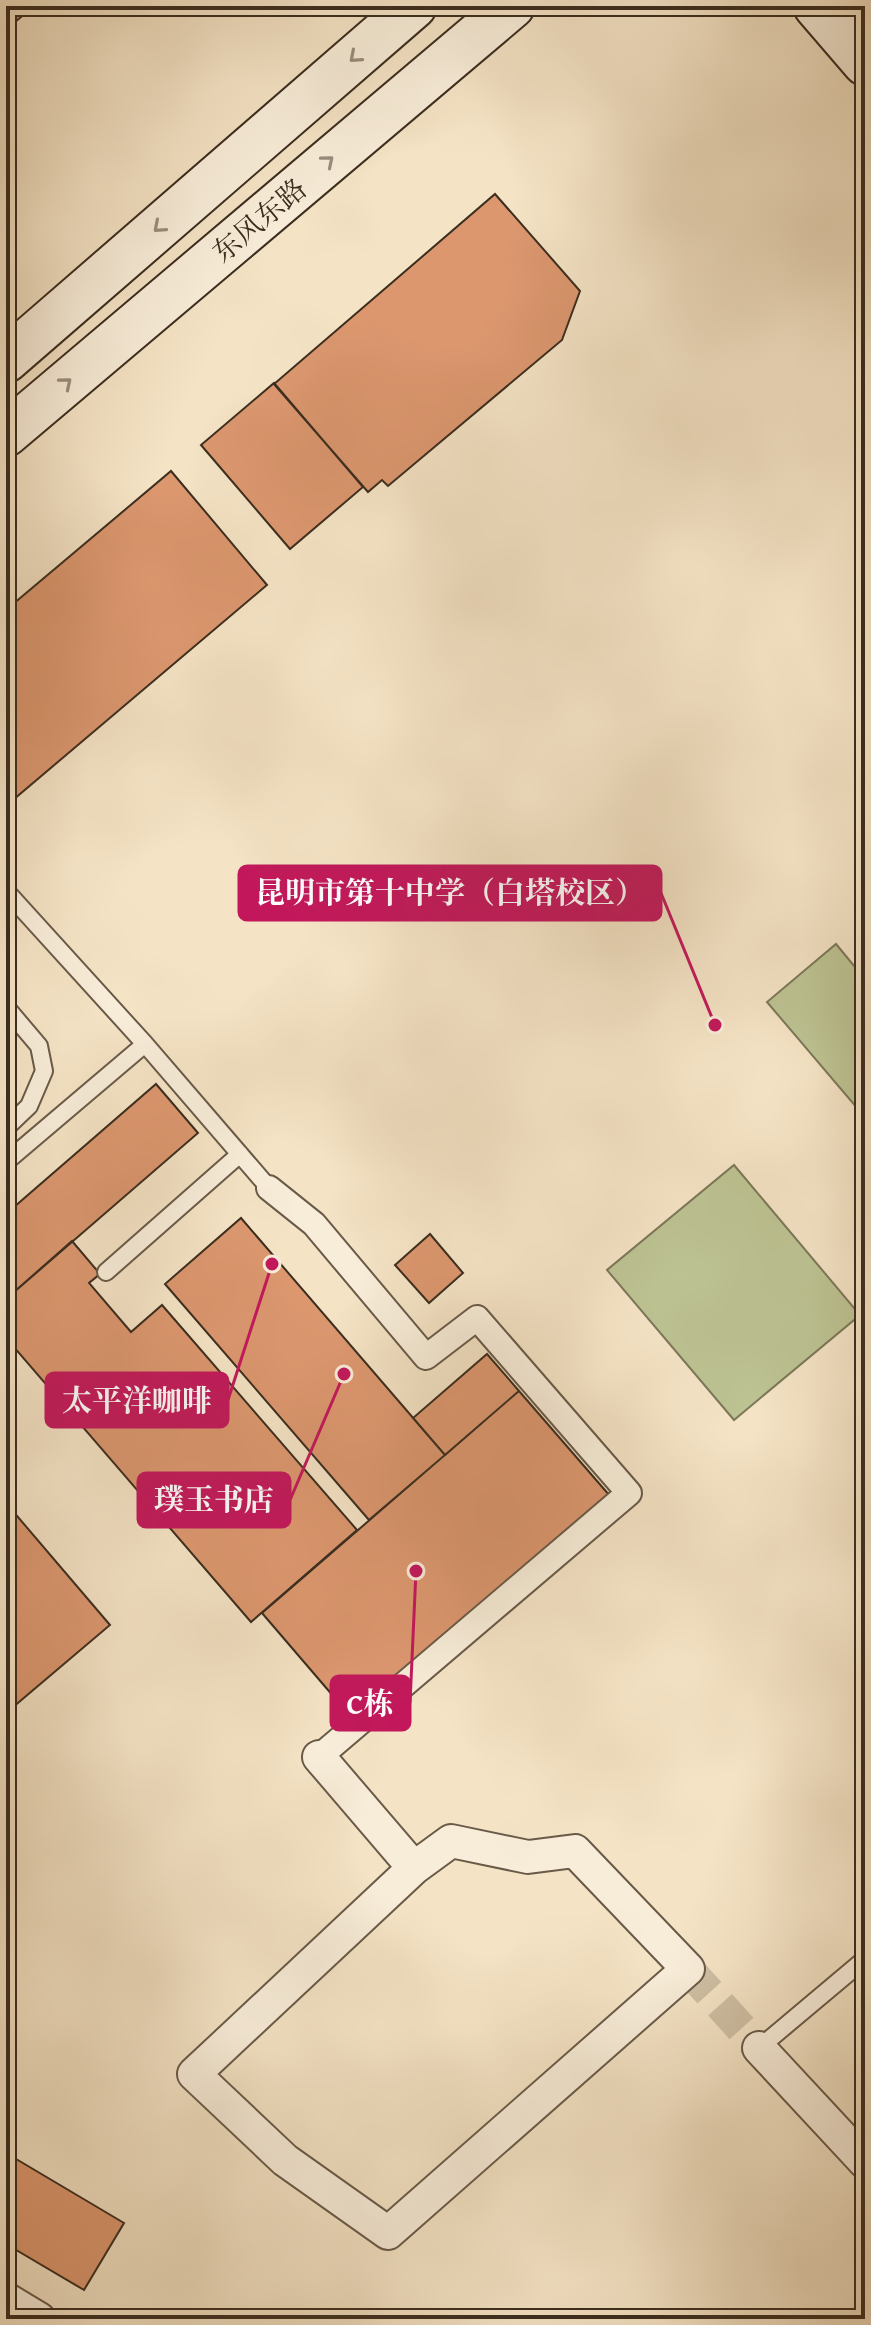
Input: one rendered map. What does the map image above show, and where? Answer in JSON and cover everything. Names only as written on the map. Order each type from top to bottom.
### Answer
[{"type":"main road","points":[[6,360],[414,6]]},
{"type":"main road","name":"东风东路","points":[[6,434],[512,6]]},
{"type":"main road","points":[[816,6],[865,63]]},
{"type":"street","points":[[269,1188],[314,1224],[426,1357],[477,1318],[629,1493],[319,1757],[414,1868]]},
{"type":"street","points":[[451,1841],[528,1857],[575,1851],[688,1969],[388,2233],[285,2160],[194,2074],[414,1868],[451,1841]]},
{"type":"street","points":[[759,2048],[865,2162]]},
{"type":"street","points":[[6,2299],[39,2319]]},
{"type":"lane","points":[[6,891],[145,1044],[269,1188]]},
{"type":"lane","points":[[6,1007],[39,1046],[44,1071],[29,1106],[6,1128]]},
{"type":"lane","points":[[6,1162],[145,1044]]},
{"type":"lane","points":[[106,1272],[240,1154]]},
{"type":"lane","points":[[759,2048],[865,1959]]},
{"type":"green space","points":[[836,944],[865,979],[863,1115],[767,1002]]},
{"type":"green space","points":[[734,1165],[860,1315],[734,1420],[607,1270]]},
{"type":"building","points":[[6,6],[34,6],[8,28]]},
{"type":"building","points":[[495,194],[580,291],[562,340],[388,486],[382,480],[368,492],[274,384]]},
{"type":"building","points":[[274,383],[363,487],[290,549],[201,445]]},
{"type":"building","points":[[171,471],[267,585],[7,805],[6,610]]},
{"type":"building","points":[[156,1084],[198,1133],[6,1299],[6,1214]]},
{"type":"building","points":[[241,1218],[445,1455],[369,1520],[165,1284]]},
{"type":"building","points":[[430,1234],[463,1273],[429,1303],[395,1265]]},
{"type":"building","points":[[72,1241],[100,1274],[89,1283],[131,1332],[162,1305],[357,1530],[251,1622],[6,1338],[6,1299]]},
{"type":"building","points":[[487,1354],[519,1391],[445,1455],[413,1418]]},
{"type":"building","points":[[519,1391],[610,1496],[352,1718],[262,1613]]},
{"type":"building","points":[[6,1503],[110,1625],[6,1713]]},
{"type":"building","points":[[6,2153],[124,2223],[84,2290],[6,2244]]},
{"type":"tunnel","points":[[688,1969],[759,2048]]},
{"type":"place","name":"昆明市第十中学（白塔校区）","points":[[715,1025]]},
{"type":"place","name":"太平洋咖啡","points":[[272,1264]]},
{"type":"place","name":"璞玉书店","points":[[344,1374]]},
{"type":"place","name":"C栋","points":[[416,1571]]}]
